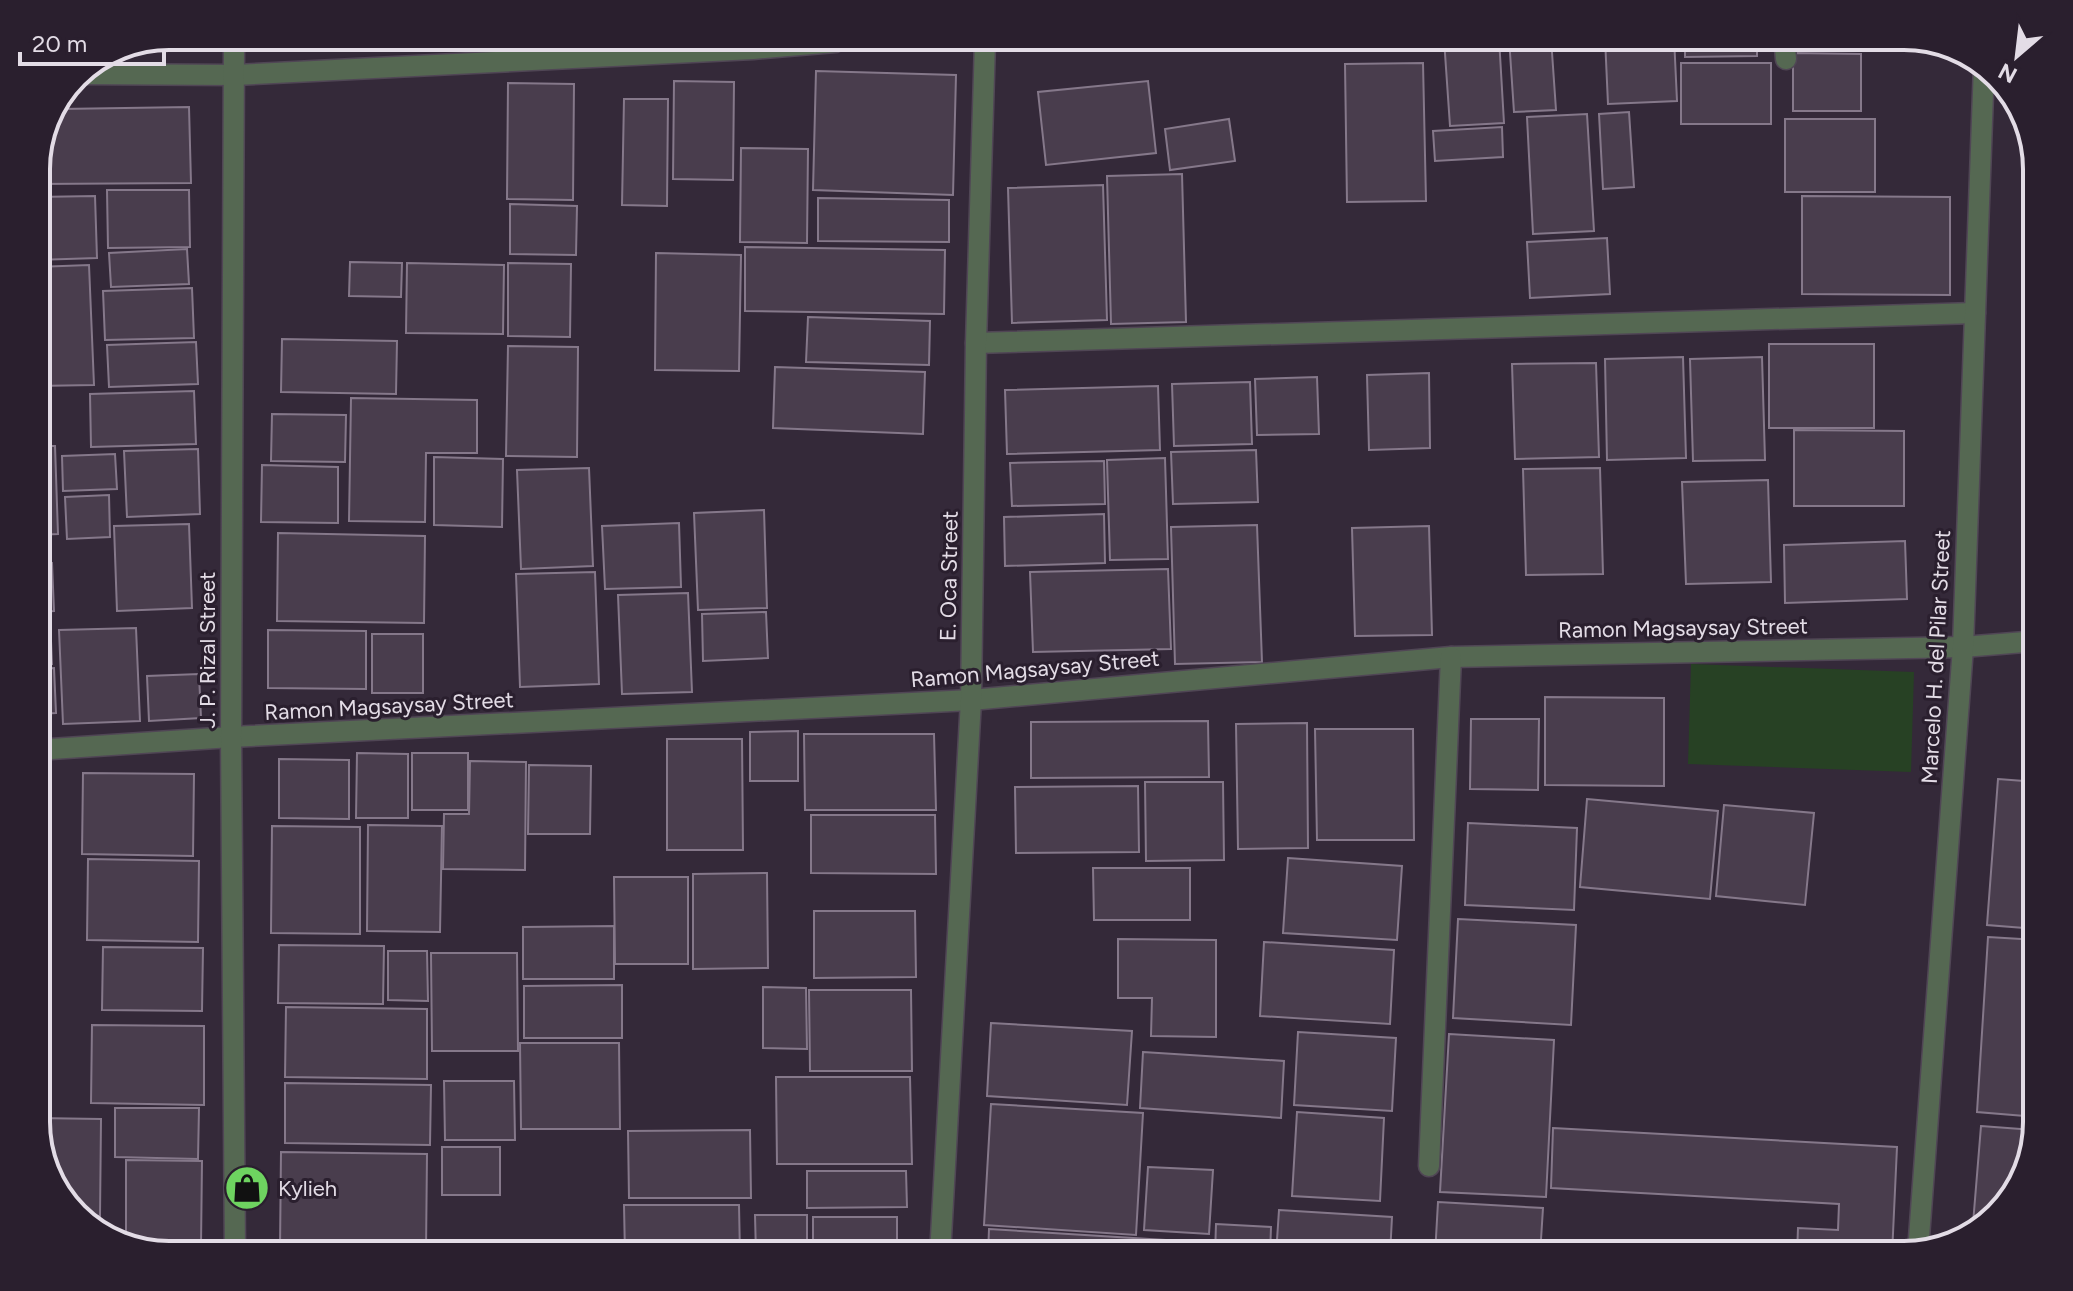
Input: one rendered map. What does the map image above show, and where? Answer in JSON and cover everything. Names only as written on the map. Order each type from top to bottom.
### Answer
[{"type":"street","name":"J. P. Rizal Street","points":[[234,50],[231,737],[235,1241]]},
{"type":"street","points":[[98,74],[235,75],[682,50]]},
{"type":"street","name":"E. Oca Street","points":[[941,1241],[971,700],[976,343],[985,50]]},
{"type":"street","points":[[1785,50],[1786,59]]},
{"type":"street","name":"Marcelo H. del Pilar Street","points":[[1919,1240],[1963,647],[1983,96]]},
{"type":"street","points":[[976,343],[1975,313]]},
{"type":"street","name":"Ramon Magsaysay Street","points":[[50,749],[231,737],[971,700],[1451,657],[1963,647],[2023,642]]},
{"type":"street","points":[[1429,1166],[1451,657]]},
{"type":"green space","points":[[1691,664],[1914,672],[1911,772],[1688,764]]},
{"type":"building","points":[[1445,50],[1500,50],[1504,123],[1450,126]]},
{"type":"building","points":[[1510,50],[1552,50],[1556,110],[1514,112]]},
{"type":"building","points":[[1606,50],[1675,50],[1677,101],[1608,104]]},
{"type":"building","points":[[1685,50],[1757,50],[1757,56],[1685,57]]},
{"type":"building","points":[[1793,53],[1861,54],[1861,111],[1793,111]]},
{"type":"building","points":[[1423,63],[1426,201],[1347,202],[1345,64]]},
{"type":"building","points":[[1681,63],[1771,63],[1771,124],[1681,124]]},
{"type":"building","points":[[816,71],[956,75],[953,195],[813,190]]},
{"type":"building","points":[[674,81],[734,82],[733,180],[673,179]]},
{"type":"building","points":[[1148,81],[1156,153],[1046,165],[1038,92]]},
{"type":"building","points":[[508,83],[574,84],[573,200],[507,199]]},
{"type":"building","points":[[624,99],[668,99],[667,206],[622,205]]},
{"type":"building","points":[[189,107],[191,183],[50,184],[54,138],[67,109]]},
{"type":"building","points":[[1629,112],[1634,187],[1603,189],[1599,114]]},
{"type":"building","points":[[1587,114],[1594,231],[1533,234],[1527,117]]},
{"type":"building","points":[[1229,119],[1235,161],[1170,170],[1165,129]]},
{"type":"building","points":[[1785,119],[1875,119],[1875,192],[1785,192]]},
{"type":"building","points":[[1502,127],[1503,157],[1435,161],[1433,131]]},
{"type":"building","points":[[741,148],[808,149],[807,243],[740,242]]},
{"type":"building","points":[[1182,174],[1186,322],[1111,324],[1107,176]]},
{"type":"building","points":[[1103,185],[1107,320],[1012,323],[1008,188]]},
{"type":"building","points":[[107,190],[189,190],[190,247],[108,248]]},
{"type":"building","points":[[95,196],[97,258],[50,260],[50,197]]},
{"type":"building","points":[[1802,196],[1950,197],[1950,295],[1802,294]]},
{"type":"building","points":[[818,198],[949,200],[949,242],[818,241]]},
{"type":"building","points":[[510,204],[577,206],[576,255],[510,254]]},
{"type":"building","points":[[1607,238],[1610,294],[1530,298],[1527,242]]},
{"type":"building","points":[[745,247],[945,250],[944,314],[745,311]]},
{"type":"building","points":[[187,249],[189,284],[111,287],[109,253]]},
{"type":"building","points":[[656,253],[741,255],[739,371],[655,370]]},
{"type":"building","points":[[350,262],[402,263],[401,297],[349,296]]},
{"type":"building","points":[[407,263],[504,265],[503,334],[406,333]]},
{"type":"building","points":[[508,263],[571,264],[570,337],[508,336]]},
{"type":"building","points":[[89,265],[94,385],[50,386],[50,266]]},
{"type":"building","points":[[192,288],[194,338],[105,340],[103,291]]},
{"type":"building","points":[[808,317],[930,321],[929,365],[806,362]]},
{"type":"building","points":[[282,339],[397,341],[396,394],[281,392]]},
{"type":"building","points":[[196,342],[198,384],[109,387],[107,345]]},
{"type":"building","points":[[1769,344],[1874,344],[1874,428],[1769,428]]},
{"type":"building","points":[[508,346],[578,347],[577,457],[506,456]]},
{"type":"building","points":[[1683,357],[1686,458],[1607,460],[1605,359]]},
{"type":"building","points":[[1762,357],[1765,460],[1693,461],[1690,359]]},
{"type":"building","points":[[1596,363],[1599,457],[1515,459],[1512,364]]},
{"type":"building","points":[[775,367],[925,372],[923,434],[773,428]]},
{"type":"building","points":[[1429,373],[1430,448],[1369,450],[1367,375]]},
{"type":"building","points":[[1317,377],[1319,434],[1257,435],[1255,379]]},
{"type":"building","points":[[1250,382],[1252,444],[1174,446],[1172,384]]},
{"type":"building","points":[[1158,386],[1160,450],[1007,454],[1005,390]]},
{"type":"building","points":[[194,391],[196,444],[91,447],[90,394]]},
{"type":"building","points":[[351,398],[477,400],[477,453],[426,453],[425,522],[349,521]]},
{"type":"building","points":[[272,414],[346,415],[345,462],[271,461]]},
{"type":"building","points":[[1794,430],[1904,431],[1904,506],[1794,506]]},
{"type":"building","points":[[50,446],[55,446],[58,534],[50,534]]},
{"type":"building","points":[[198,449],[200,514],[127,517],[124,451]]},
{"type":"building","points":[[1256,450],[1258,502],[1173,504],[1171,452]]},
{"type":"building","points":[[115,454],[117,489],[63,491],[62,456]]},
{"type":"building","points":[[434,457],[503,459],[502,527],[434,525]]},
{"type":"building","points":[[1165,458],[1168,559],[1110,560],[1107,460]]},
{"type":"building","points":[[1104,461],[1105,504],[1012,506],[1010,463]]},
{"type":"building","points":[[262,465],[338,467],[338,523],[261,522]]},
{"type":"building","points":[[589,468],[593,566],[521,569],[517,470]]},
{"type":"building","points":[[1600,468],[1603,574],[1526,575],[1523,469]]},
{"type":"building","points":[[1768,480],[1771,582],[1686,584],[1682,482]]},
{"type":"building","points":[[109,495],[110,537],[67,539],[65,497]]},
{"type":"building","points":[[764,510],[767,608],[698,610],[694,513]]},
{"type":"building","points":[[1104,514],[1105,563],[1005,566],[1004,517]]},
{"type":"building","points":[[679,523],[681,587],[605,589],[602,526]]},
{"type":"building","points":[[189,524],[192,608],[117,611],[114,526]]},
{"type":"building","points":[[1257,525],[1262,662],[1175,664],[1171,527]]},
{"type":"building","points":[[1429,526],[1432,635],[1355,636],[1352,528]]},
{"type":"building","points":[[278,533],[425,536],[424,623],[277,621]]},
{"type":"building","points":[[1905,541],[1907,599],[1785,603],[1784,545]]},
{"type":"building","points":[[50,563],[54,611],[50,611]]},
{"type":"building","points":[[1168,569],[1171,649],[1033,652],[1030,572]]},
{"type":"building","points":[[595,572],[599,684],[520,687],[516,574]]},
{"type":"building","points":[[688,593],[692,692],[622,694],[618,595]]},
{"type":"building","points":[[766,612],[768,658],[703,661],[702,614]]},
{"type":"building","points":[[50,618],[52,664],[50,664]]},
{"type":"building","points":[[136,628],[140,721],[63,724],[59,630]]},
{"type":"building","points":[[268,630],[366,631],[366,689],[268,688]]},
{"type":"building","points":[[372,634],[423,634],[423,693],[372,693]]},
{"type":"building","points":[[50,668],[54,668],[56,713],[50,713]]},
{"type":"building","points":[[199,674],[201,718],[149,721],[147,676]]},
{"type":"building","points":[[1545,697],[1664,698],[1664,786],[1545,785]]},
{"type":"building","points":[[1471,719],[1539,719],[1538,790],[1470,789]]},
{"type":"building","points":[[1208,721],[1209,777],[1031,778],[1031,722]]},
{"type":"building","points":[[1307,723],[1308,848],[1238,849],[1236,724]]},
{"type":"building","points":[[1315,729],[1413,729],[1414,840],[1317,840]]},
{"type":"building","points":[[798,731],[798,781],[750,781],[750,732]]},
{"type":"building","points":[[804,734],[934,734],[936,810],[805,810]]},
{"type":"building","points":[[667,739],[742,739],[743,850],[667,850]]},
{"type":"building","points":[[357,753],[408,754],[408,818],[356,818]]},
{"type":"building","points":[[412,753],[468,753],[468,810],[412,810]]},
{"type":"building","points":[[279,759],[349,760],[349,819],[279,818]]},
{"type":"building","points":[[470,761],[526,762],[525,870],[443,869],[444,814],[469,814]]},
{"type":"building","points":[[529,765],[591,766],[590,834],[528,834]]},
{"type":"building","points":[[83,773],[194,774],[193,856],[82,854]]},
{"type":"building","points":[[1998,779],[2023,781],[2023,928],[1987,925]]},
{"type":"building","points":[[1145,782],[1223,782],[1224,860],[1146,861]]},
{"type":"building","points":[[1138,786],[1139,852],[1016,853],[1015,787]]},
{"type":"building","points":[[1587,799],[1718,811],[1710,899],[1580,887]]},
{"type":"building","points":[[1724,805],[1814,813],[1805,905],[1716,896]]},
{"type":"building","points":[[811,815],[935,815],[936,874],[811,873]]},
{"type":"building","points":[[1468,823],[1577,828],[1574,910],[1465,905]]},
{"type":"building","points":[[368,825],[442,826],[440,932],[367,931]]},
{"type":"building","points":[[272,826],[360,827],[360,934],[271,933]]},
{"type":"building","points":[[1288,858],[1402,866],[1397,940],[1283,933]]},
{"type":"building","points":[[88,859],[199,861],[198,942],[87,940]]},
{"type":"building","points":[[1093,868],[1190,868],[1190,920],[1094,920]]},
{"type":"building","points":[[767,873],[768,968],[693,969],[693,874]]},
{"type":"building","points":[[614,877],[688,877],[688,964],[615,964]]},
{"type":"building","points":[[814,911],[915,911],[916,977],[814,978]]},
{"type":"building","points":[[1458,919],[1576,925],[1571,1025],[1453,1018]]},
{"type":"building","points":[[614,926],[614,979],[523,979],[523,927]]},
{"type":"building","points":[[1988,937],[2023,939],[2023,1116],[1977,1112]]},
{"type":"building","points":[[1118,939],[1216,940],[1216,1037],[1151,1036],[1152,998],[1118,998]]},
{"type":"building","points":[[1264,942],[1394,950],[1390,1024],[1260,1016]]},
{"type":"building","points":[[279,945],[384,946],[383,1004],[278,1003]]},
{"type":"building","points":[[103,947],[203,948],[202,1011],[102,1010]]},
{"type":"building","points":[[388,951],[427,951],[428,1001],[388,1000]]},
{"type":"building","points":[[431,953],[517,953],[518,1051],[432,1051]]},
{"type":"building","points":[[622,985],[622,1038],[524,1038],[524,986]]},
{"type":"building","points":[[763,987],[806,988],[807,1049],[763,1048]]},
{"type":"building","points":[[809,990],[911,990],[912,1071],[810,1071]]},
{"type":"building","points":[[286,1007],[427,1009],[427,1079],[285,1077]]},
{"type":"building","points":[[991,1023],[1132,1031],[1127,1105],[987,1096]]},
{"type":"building","points":[[92,1025],[204,1026],[204,1105],[91,1103]]},
{"type":"building","points":[[1298,1032],[1396,1038],[1392,1111],[1294,1105]]},
{"type":"building","points":[[1449,1034],[1554,1040],[1546,1197],[1440,1192]]},
{"type":"building","points":[[520,1043],[619,1043],[620,1129],[521,1129]]},
{"type":"building","points":[[1143,1052],[1284,1061],[1281,1118],[1140,1108]]},
{"type":"building","points":[[776,1077],[910,1077],[912,1164],[777,1164]]},
{"type":"building","points":[[444,1081],[514,1081],[515,1140],[445,1140]]},
{"type":"building","points":[[285,1083],[431,1085],[430,1145],[285,1143]]},
{"type":"building","points":[[991,1104],[1143,1113],[1136,1235],[984,1225]]},
{"type":"building","points":[[115,1108],[199,1108],[198,1159],[115,1157]]},
{"type":"building","points":[[1297,1112],[1384,1118],[1380,1201],[1292,1196]]},
{"type":"building","points":[[50,1118],[101,1119],[100,1216],[80,1200],[62,1175],[52,1145]]},
{"type":"building","points":[[1981,1126],[2023,1129],[2019,1153],[2007,1181],[1988,1206],[1973,1218]]},
{"type":"building","points":[[1553,1128],[1897,1147],[1893,1241],[1798,1241],[1798,1228],[1838,1230],[1839,1204],[1551,1188]]},
{"type":"building","points":[[750,1130],[751,1198],[629,1198],[628,1131]]},
{"type":"building","points":[[442,1147],[500,1147],[500,1195],[442,1195]]},
{"type":"building","points":[[281,1152],[427,1154],[426,1241],[280,1241]]},
{"type":"building","points":[[126,1160],[202,1161],[201,1241],[154,1240],[126,1233]]},
{"type":"building","points":[[1148,1167],[1213,1170],[1209,1234],[1144,1230]]},
{"type":"building","points":[[807,1171],[906,1171],[907,1207],[807,1208]]},
{"type":"building","points":[[1438,1202],[1543,1208],[1541,1241],[1436,1241]]},
{"type":"building","points":[[624,1205],[739,1205],[740,1241],[625,1241]]},
{"type":"building","points":[[1279,1210],[1392,1217],[1391,1241],[1277,1241]]},
{"type":"building","points":[[755,1215],[807,1215],[807,1241],[756,1241]]},
{"type":"building","points":[[813,1217],[897,1217],[897,1241],[813,1241]]},
{"type":"building","points":[[1216,1224],[1271,1227],[1270,1241],[1215,1241]]},
{"type":"building","points":[[989,1229],[1165,1240],[1165,1241],[989,1241]]},
{"type":"place","name":"Kylieh","points":[[247,1188]]}]
